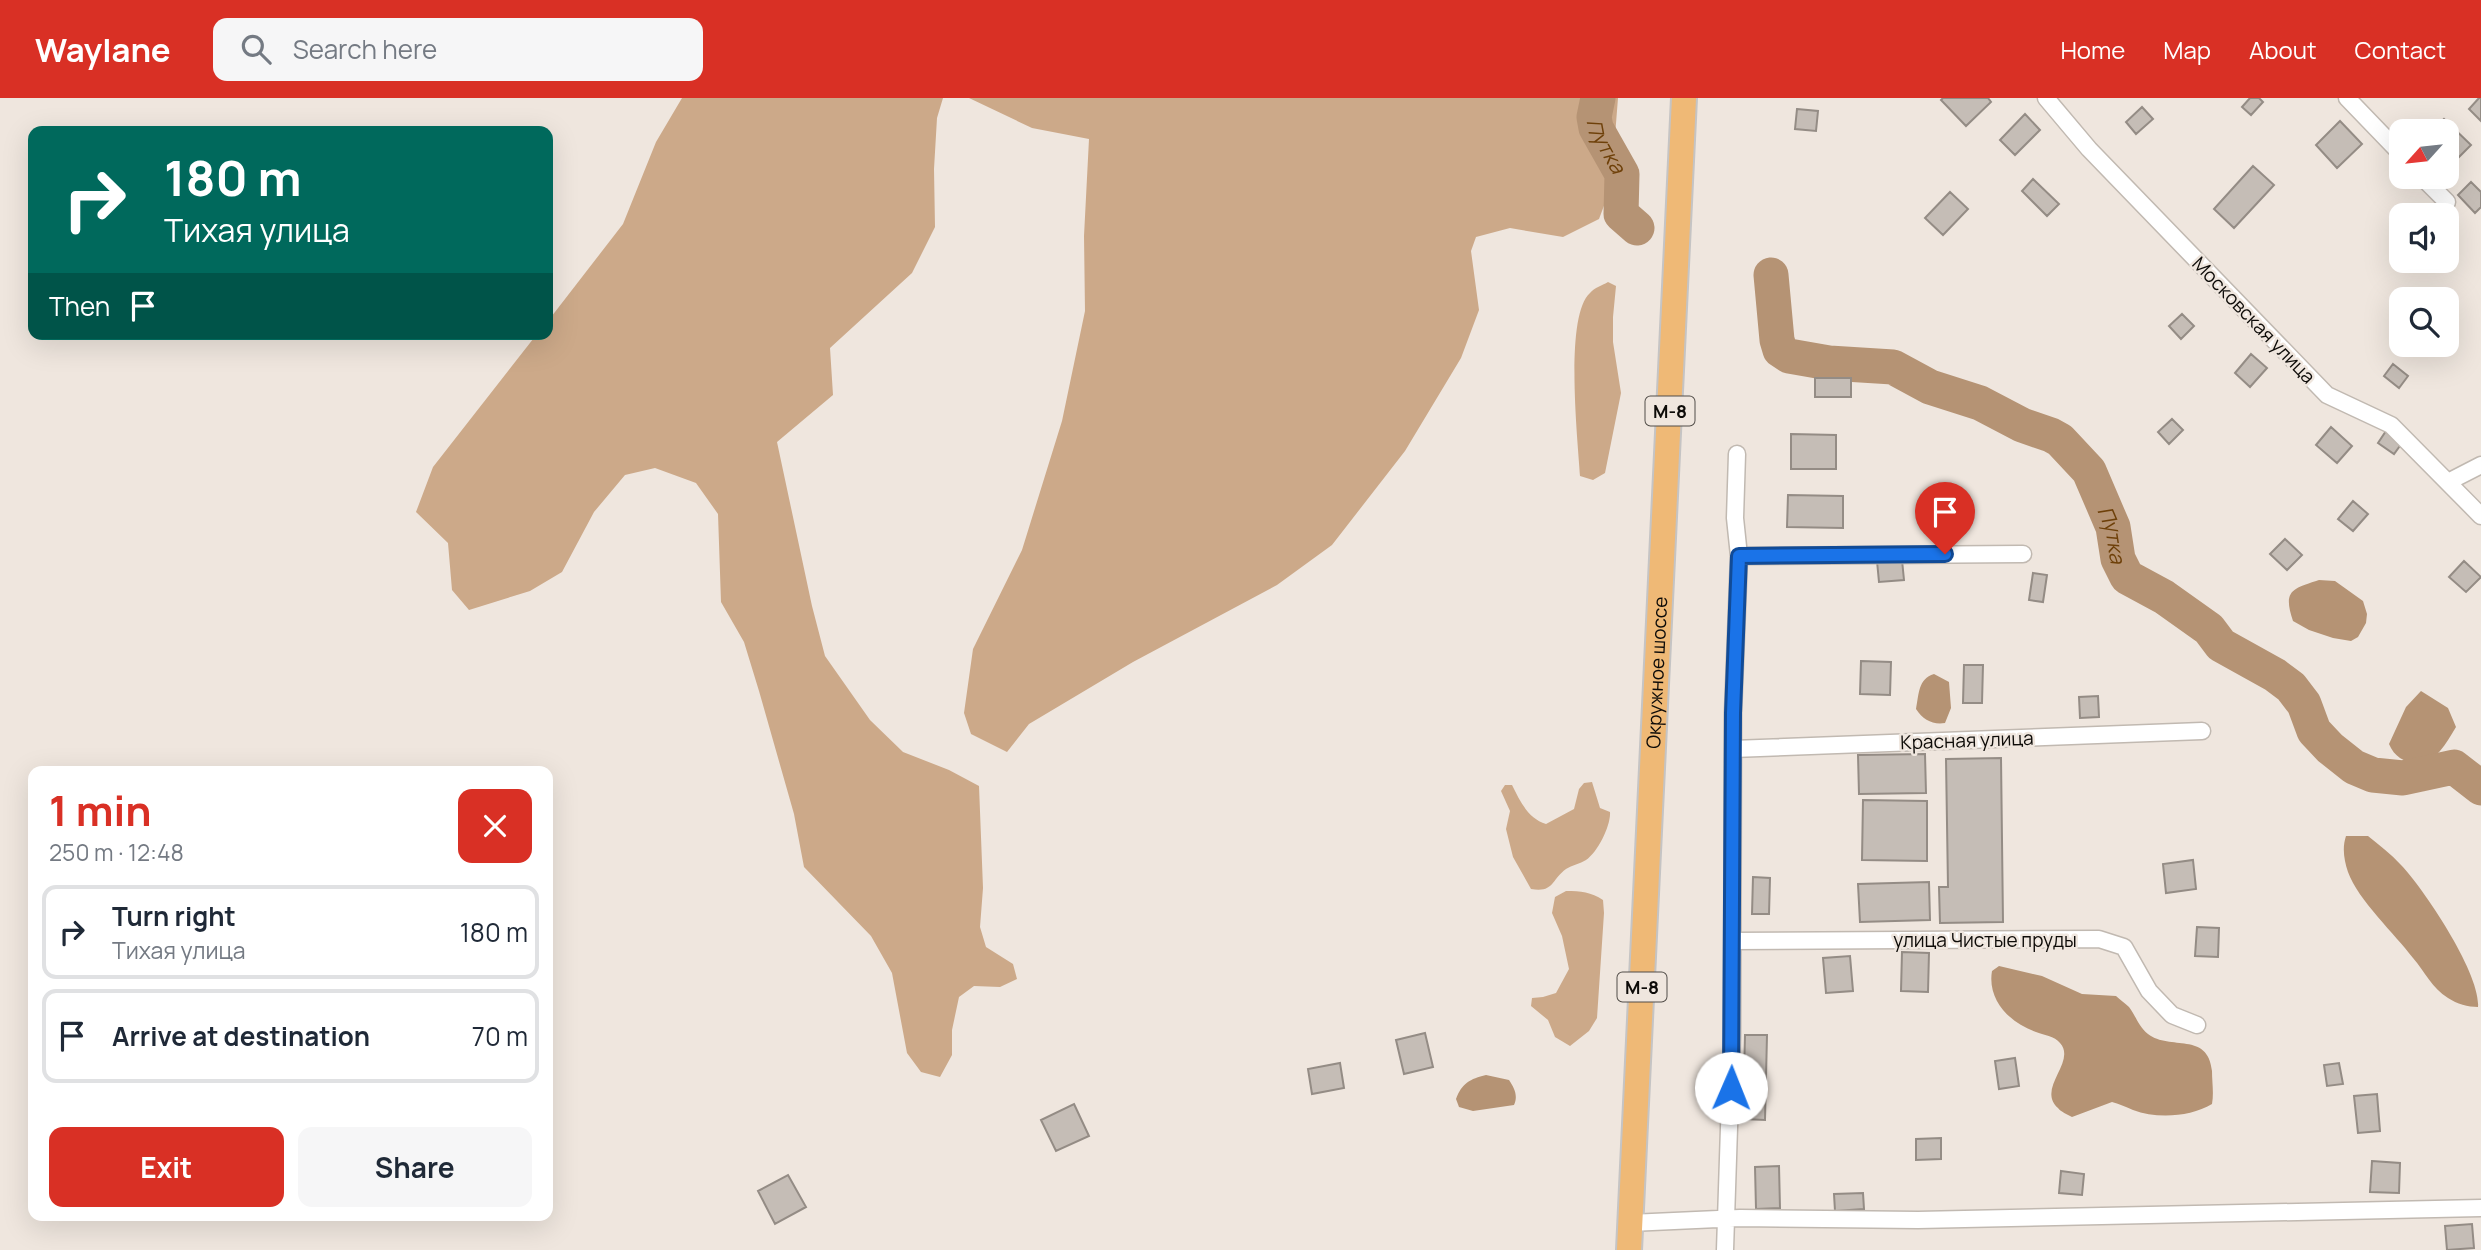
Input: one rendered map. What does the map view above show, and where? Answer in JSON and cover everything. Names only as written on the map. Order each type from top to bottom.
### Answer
[{"type":"main road","name":"Окружное шоссе","points":[[1629,1250],[1684,98]]},
{"type":"street","name":"Московская улица","points":[[2046,98],[2089,149],[2327,395],[2391,425],[2481,516]]},
{"type":"street","points":[[2347,98],[2389,142]]},
{"type":"street","points":[[2434,189],[2447,202]]},
{"type":"street","points":[[1725,1250],[1733,941],[1733,749],[1739,556],[1735,518],[1737,454]]},
{"type":"street","points":[[2448,482],[2481,465]]},
{"type":"street","points":[[1739,556],[2023,554]]},
{"type":"street","name":"Красная улица","points":[[1733,749],[2202,731]]},
{"type":"street","name":"улица Чистые пруды","points":[[1733,941],[2099,939],[2124,947],[2149,991],[2172,1015],[2197,1025]]},
{"type":"street","points":[[1630,1223],[1727,1219],[1918,1220],[2481,1208]]},
{"type":"shaded area","points":[[682,98],[943,98],[937,118],[935,227],[912,273],[830,348],[833,395],[777,442],[825,656],[870,720],[903,752],[949,770],[979,786],[983,888],[980,927],[986,947],[1013,964],[1017,979],[1000,987],[974,986],[959,997],[952,1030],[952,1055],[940,1077],[921,1072],[907,1053],[892,973],[871,936],[804,867],[794,814],[744,642],[721,602],[718,514],[696,483],[655,468],[625,475],[594,512],[562,572],[530,591],[469,610],[452,590],[448,543],[416,512],[433,467],[532,340],[553,340],[553,315],[623,224],[656,142]]},
{"type":"shaded area","points":[[969,98],[1618,98],[1611,187],[1599,219],[1563,237],[1510,228],[1476,237],[1471,251],[1479,310],[1461,358],[1405,451],[1332,545],[1277,585],[1133,662],[1029,724],[1007,752],[971,734],[964,713],[973,649],[1022,550],[1062,421],[1085,311],[1084,236],[1089,139],[1032,128]]},
{"type":"shaded area","points":[[1608,282],[1616,286],[1613,342],[1621,393],[1605,473],[1593,480],[1580,476],[1575,409],[1575,352],[1582,306],[1592,291]]},
{"type":"shaded area","points":[[2319,580],[2335,581],[2363,601],[2367,614],[2366,623],[2358,637],[2351,641],[2333,638],[2293,621],[2289,597],[2296,589]]},
{"type":"shaded area","points":[[1934,674],[1949,682],[1951,708],[1945,723],[1929,721],[1916,709],[1922,683]]},
{"type":"shaded area","points":[[2421,691],[2448,708],[2456,727],[2434,757],[2427,761],[2405,761],[2389,744],[2406,707]]},
{"type":"shaded area","points":[[1592,782],[1600,808],[1610,812],[1606,831],[1599,845],[1586,860],[1561,873],[1552,885],[1544,889],[1531,889],[1513,857],[1506,829],[1510,811],[1501,791],[1505,785],[1512,785],[1529,814],[1546,824],[1574,809],[1579,789],[1584,783]]},
{"type":"shaded area","points":[[2346,836],[2368,836],[2411,877],[2461,954],[2476,992],[2478,1007],[2455,1002],[2437,990],[2368,905],[2353,883],[2345,863]]},
{"type":"shaded area","points":[[1566,891],[1586,892],[1599,897],[1603,900],[1604,913],[1597,1018],[1589,1031],[1570,1046],[1555,1037],[1548,1020],[1531,1006],[1532,998],[1556,993],[1569,969],[1562,936],[1552,913],[1555,897]]},
{"type":"shaded area","points":[[1999,966],[2042,976],[2082,994],[2116,996],[2129,1007],[2148,1034],[2157,1039],[2196,1046],[2209,1059],[2212,1071],[2212,1104],[2194,1112],[2173,1115],[2142,1113],[2112,1102],[2072,1117],[2062,1112],[2052,1100],[2051,1092],[2064,1058],[2064,1050],[2055,1039],[2017,1023],[2002,1009],[1991,982],[1992,971]]},
{"type":"shaded area","points":[[1486,1075],[1509,1080],[1515,1093],[1514,1105],[1473,1111],[1459,1107],[1456,1099],[1464,1085]]},
{"type":"building","points":[[1988,98],[1991,102],[1966,126],[1941,100]]},
{"type":"building","points":[[2250,98],[2259,98],[2263,102],[2251,115],[2242,107]]},
{"type":"building","points":[[2481,98],[2481,121],[2469,109]]},
{"type":"building","points":[[2142,107],[2153,119],[2136,134],[2126,122]]},
{"type":"building","points":[[1797,109],[1818,111],[1816,131],[1795,129]]},
{"type":"building","points":[[2025,114],[2040,130],[2015,155],[2000,140]]},
{"type":"building","points":[[2340,121],[2362,144],[2337,168],[2316,145]]},
{"type":"building","points":[[2459,133],[2471,145],[2459,157]]},
{"type":"building","points":[[2253,166],[2274,185],[2234,228],[2214,209]]},
{"type":"building","points":[[2033,179],[2059,204],[2047,216],[2022,191]]},
{"type":"building","points":[[2471,182],[2481,192],[2481,207],[2475,213],[2458,195]]},
{"type":"building","points":[[1950,192],[1968,209],[1943,235],[1925,218]]},
{"type":"building","points":[[2182,314],[2194,326],[2181,339],[2169,326]]},
{"type":"building","points":[[2251,354],[2267,368],[2250,387],[2235,373]]},
{"type":"building","points":[[2393,364],[2408,376],[2399,388],[2384,376]]},
{"type":"building","points":[[1815,378],[1851,378],[1851,397],[1815,397]]},
{"type":"building","points":[[2172,419],[2183,430],[2169,444],[2158,432]]},
{"type":"building","points":[[2331,427],[2352,446],[2337,463],[2316,445]]},
{"type":"building","points":[[2386,431],[2402,443],[2394,454],[2378,443]]},
{"type":"building","points":[[1791,434],[1836,435],[1836,469],[1791,469]]},
{"type":"building","points":[[1788,495],[1843,496],[1843,528],[1787,527]]},
{"type":"building","points":[[1924,499],[1947,499],[1947,525],[1924,525]]},
{"type":"building","points":[[2353,501],[2368,514],[2353,531],[2338,519]]},
{"type":"building","points":[[2285,539],[2302,555],[2287,570],[2270,554]]},
{"type":"building","points":[[1902,560],[1904,580],[1879,582],[1877,561]]},
{"type":"building","points":[[2464,561],[2481,577],[2466,592],[2449,577]]},
{"type":"building","points":[[2033,573],[2047,575],[2043,602],[2029,600]]},
{"type":"building","points":[[1861,661],[1891,662],[1890,695],[1860,694]]},
{"type":"building","points":[[1964,665],[1983,665],[1982,703],[1963,703]]},
{"type":"building","points":[[2098,696],[2099,717],[2080,718],[2079,697]]},
{"type":"building","points":[[1925,754],[1926,793],[1859,794],[1858,755]]},
{"type":"building","points":[[2001,758],[2003,922],[1940,923],[1939,887],[1948,887],[1946,759]]},
{"type":"building","points":[[1863,800],[1927,801],[1927,861],[1862,860]]},
{"type":"building","points":[[2193,860],[2196,889],[2166,893],[2163,864]]},
{"type":"building","points":[[1753,877],[1770,878],[1769,914],[1752,914]]},
{"type":"building","points":[[1929,882],[1930,920],[1860,922],[1858,884]]},
{"type":"building","points":[[2197,927],[2219,928],[2218,957],[2195,956]]},
{"type":"building","points":[[1902,952],[1929,953],[1928,992],[1901,991]]},
{"type":"building","points":[[1850,956],[1853,991],[1826,993],[1823,958]]},
{"type":"building","points":[[1425,1033],[1433,1067],[1404,1074],[1396,1040]]},
{"type":"building","points":[[1745,1035],[1767,1035],[1765,1120],[1743,1119]]},
{"type":"building","points":[[2015,1058],[2019,1086],[1999,1089],[1995,1061]]},
{"type":"building","points":[[1340,1063],[1344,1088],[1312,1094],[1308,1069]]},
{"type":"building","points":[[2339,1063],[2343,1084],[2327,1086],[2324,1065]]},
{"type":"building","points":[[2377,1094],[2380,1131],[2358,1133],[2354,1096]]},
{"type":"building","points":[[1074,1104],[1089,1136],[1056,1151],[1041,1120]]},
{"type":"building","points":[[1941,1138],[1941,1159],[1916,1160],[1916,1139]]},
{"type":"building","points":[[2372,1161],[2400,1163],[2399,1193],[2370,1192]]},
{"type":"building","points":[[1779,1166],[1780,1208],[1756,1209],[1755,1167]]},
{"type":"building","points":[[2061,1171],[2084,1174],[2082,1195],[2059,1193]]},
{"type":"building","points":[[788,1175],[806,1207],[775,1224],[758,1191]]},
{"type":"building","points":[[1863,1193],[1864,1209],[1835,1211],[1834,1194]]},
{"type":"building","points":[[2472,1224],[2474,1248],[2447,1250],[2445,1226]]},
{"type":"waterway","name":"Путка","points":[[1598,98],[1594,117],[1596,128],[1622,174],[1621,214],[1637,228]]},
{"type":"waterway","name":"Путка","points":[[1771,275],[1777,340],[1780,350],[1789,356],[1829,363],[1893,367],[1930,387],[1980,403],[2022,425],[2060,440],[2089,471],[2113,527],[2118,559],[2127,577],[2164,597],[2209,629],[2221,645],[2291,687],[2304,704],[2314,731],[2354,767],[2373,775],[2403,778],[2454,767],[2481,788]]},
{"type":"route","points":[[1731,1088],[1733,713],[1739,556],[1945,554]]}]
